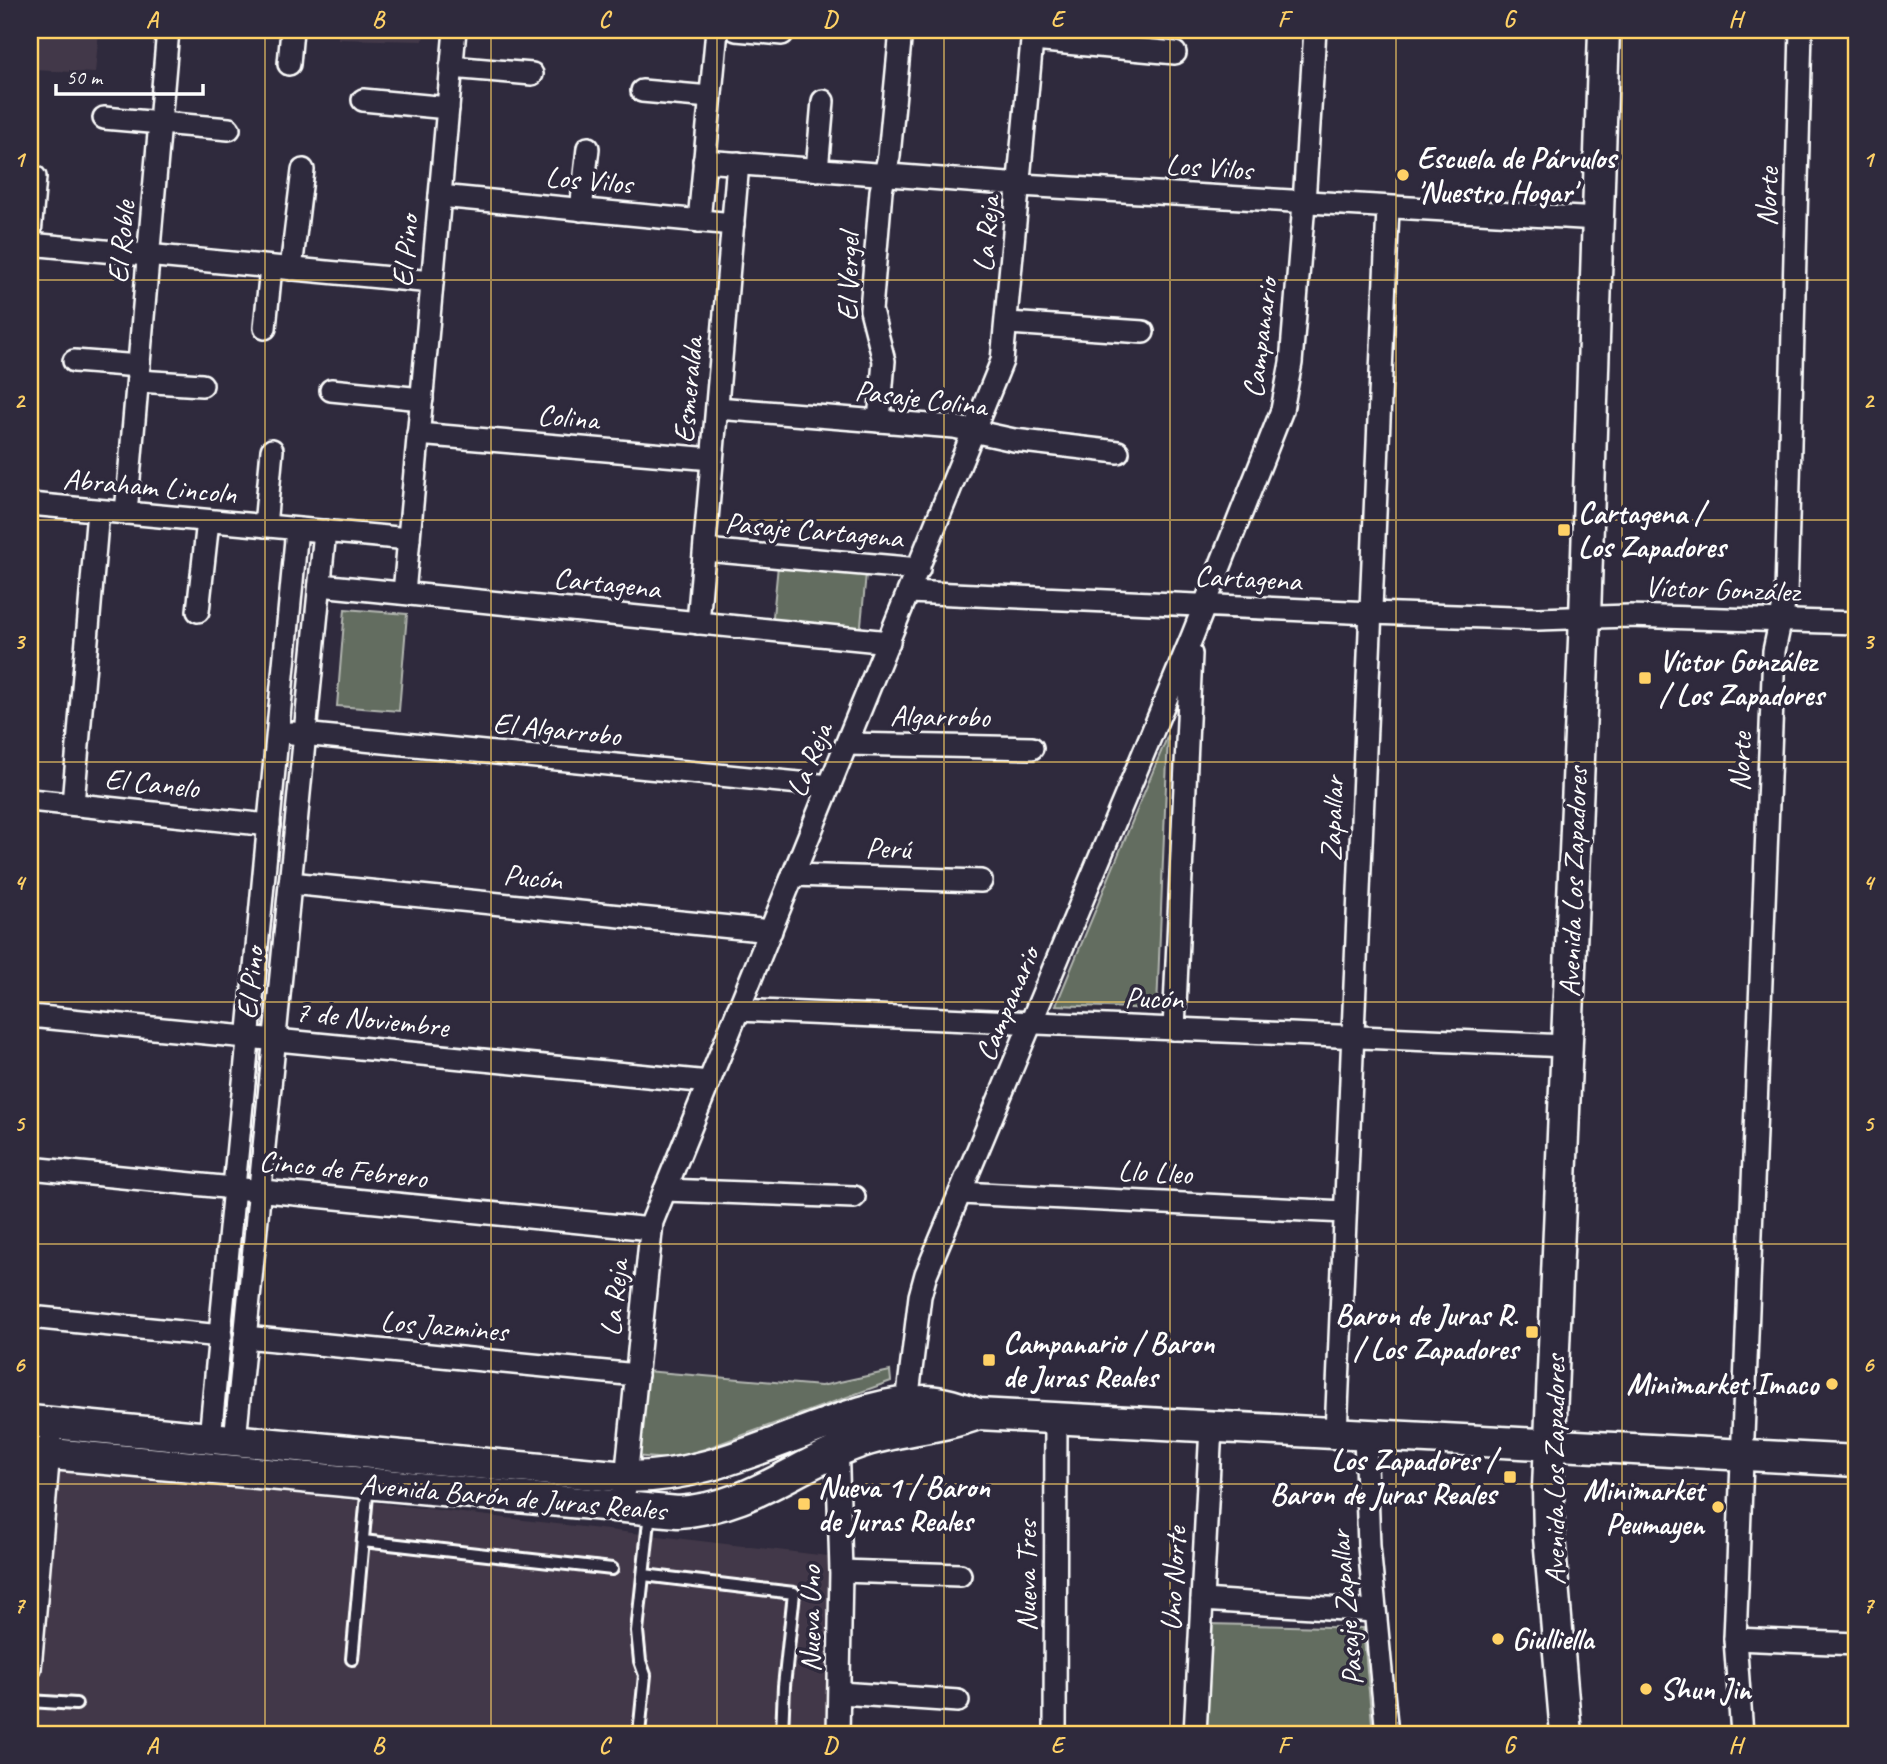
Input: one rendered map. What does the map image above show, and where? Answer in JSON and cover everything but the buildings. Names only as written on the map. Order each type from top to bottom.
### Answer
[{"type":"street","name":"El Roble","points":[[126,513],[162,124],[168,30]]},
{"type":"street","points":[[289,64],[292,30]]},
{"type":"street","name":"El Pino","points":[[404,593],[455,30]]},
{"type":"street","points":[[699,221],[717,30]]},
{"type":"street","points":[[736,30],[782,34]]},
{"type":"street","name":"El Vergel","points":[[879,421],[884,362],[871,310],[901,30]]},
{"type":"street","name":"Campanario","points":[[907,1403],[923,1284],[1192,637],[1286,397],[1304,203],[1315,30]]},
{"type":"street","name":"Avenida Los Zapadores","points":[[1566,1734],[1549,1537],[1549,1445],[1585,617],[1604,30]]},
{"type":"street","name":"Norte","points":[[1742,1734],[1735,1639],[1774,651],[1786,595],[1801,30]]},
{"type":"street","points":[[1033,35],[1175,53]]},
{"type":"street","name":"La Reja","points":[[636,1510],[626,1477],[651,1229],[1002,361],[1008,323],[1033,35]]},
{"type":"street","points":[[452,67],[532,74]]},
{"type":"street","points":[[642,90],[710,97]]},
{"type":"street","points":[[363,100],[448,108]]},
{"type":"street","points":[[817,170],[823,101]]},
{"type":"street","points":[[104,118],[229,129]]},
{"type":"street","points":[[581,210],[588,148]]},
{"type":"street","name":"Los Vilos","points":[[704,161],[1021,185],[1598,219]]},
{"type":"street","name":"Esmeralda","points":[[698,623],[738,163]]},
{"type":"street","points":[[265,328],[303,170]]},
{"type":"street","points":[[30,234],[35,177]]},
{"type":"street","name":"Los Vilos","points":[[440,196],[733,224]]},
{"type":"street","name":"Zapallar","points":[[1350,1434],[1345,1212],[1388,208]]},
{"type":"street","points":[[30,244],[432,282]]},
{"type":"street","points":[[1008,323],[1143,332]]},
{"type":"street","points":[[74,362],[202,385]]},
{"type":"street","points":[[331,390],[422,399]]},
{"type":"street","name":"Pasaje Colina","points":[[717,408],[954,427],[1014,440],[1118,452]]},
{"type":"street","name":"Colina","points":[[418,434],[712,459]]},
{"type":"street","name":"Abraham Lincoln","points":[[265,526],[272,450]]},
{"type":"street","name":"Abraham Lincoln","points":[[30,504],[409,539]]},
{"type":"street","points":[[73,804],[98,511]]},
{"type":"street","points":[[198,611],[208,521]]},
{"type":"street","name":"El Pino","points":[[222,1439],[221,1336],[297,529]]},
{"type":"street","name":"El Pino","points":[[222,1439],[245,1337],[325,531]]},
{"type":"street","name":"Pasaje Cartagena","points":[[705,550],[919,569]]},
{"type":"street","name":"Cartagena","points":[[320,584],[889,642]]},
{"type":"street","name":"Cartagena","points":[[909,592],[1371,613],[1538,619],[1585,617]]},
{"type":"street","name":"Víctor González","points":[[1585,617],[1857,623]]},
{"type":"street","name":"Campanario","points":[[1174,1029],[1192,637]]},
{"type":"street","name":"El Algarrobo","points":[[278,732],[830,786]]},
{"type":"street","name":"Algarrobo","points":[[847,744],[1032,748]]},
{"type":"street","name":"El Canelo","points":[[30,800],[269,825]]},
{"type":"street","name":"Perú","points":[[793,875],[981,881]]},
{"type":"street","name":"Pucón","points":[[290,883],[771,931]]},
{"type":"street","name":"Pucón","points":[[738,1010],[1566,1046]]},
{"type":"street","name":"7 de Noviembre","points":[[30,1016],[709,1082]]},
{"type":"street","name":"Cinco de Febrero","points":[[30,1168],[651,1229]]},
{"type":"street","points":[[665,1190],[854,1197]]},
{"type":"street","name":"Llo Lleo","points":[[961,1193],[1345,1212]]},
{"type":"street","points":[[30,1317],[221,1336]]},
{"type":"street","name":"Los Jazmines","points":[[245,1337],[637,1375]]},
{"type":"street","name":"Avenida Barón de Juras Reales","points":[[39,1453],[369,1469],[659,1476],[699,1469],[836,1420],[907,1403],[941,1402],[978,1414],[1857,1461]]},
{"type":"street","name":"Avenida Barón de Juras Reales","points":[[41,1422],[222,1439],[369,1469],[636,1510],[709,1510],[738,1502],[837,1451],[882,1436],[945,1425],[978,1414]]},
{"type":"street","name":"Nueva Tres","points":[[1055,1734],[1056,1418]]},
{"type":"street","name":"Nueva Uno","points":[[836,1420],[841,1571],[838,1734]]},
{"type":"street","points":[[30,1668],[41,1422]]},
{"type":"street","name":"Uno Norte","points":[[1196,1734],[1211,1426]]},
{"type":"street","name":"Pasaje Zapallar","points":[[1350,1434],[1374,1611],[1387,1734]]},
{"type":"street","points":[[841,1571],[960,1575]]},
{"type":"street","points":[[1202,1600],[1374,1611]]},
{"type":"street","points":[[1735,1639],[1857,1644]]},
{"type":"street","points":[[840,1693],[958,1701]]},
{"type":"lane","points":[[352,1659],[369,1469]]},
{"type":"lane","points":[[636,1510],[644,1575],[637,1632],[640,1661],[645,1675],[639,1734]]},
{"type":"lane","points":[[363,1541],[612,1569]]},
{"type":"lane","points":[[644,1575],[794,1593],[782,1734]]},
{"type":"lane","points":[[30,1701],[76,1704]]},
{"type":"shaded area","points":[[36,30],[99,30],[95,73],[33,70]]},
{"type":"shaded area","points":[[338,30],[424,30],[423,41],[338,39]]},
{"type":"shaded area","points":[[56,1465],[836,1557],[828,1734],[31,1734]]},
{"type":"shaded area","points":[[30,1469],[38,1470],[30,1547]]},
{"type":"green space","points":[[778,565],[866,574],[860,635],[772,627]]},
{"type":"green space","points":[[345,609],[407,614],[399,711],[337,706]]},
{"type":"green space","points":[[1168,735],[1157,1009],[1056,1005]]},
{"type":"green space","points":[[645,1371],[821,1386],[890,1371],[891,1381],[705,1449],[668,1459],[634,1456]]},
{"type":"green space","points":[[1210,1624],[1363,1628],[1373,1734],[1230,1734],[1204,1728]]},
{"type":"place","name":"Escuela de Párvulos 'Nuestro Hogar'","points":[[1403,175]]},
{"type":"place","name":"Cartagena / Los Zapadores","points":[[1564,530]]},
{"type":"place","name":"Víctor González / Los Zapadores","points":[[1645,678]]},
{"type":"place","name":"Baron de Juras R. / Los Zapadores","points":[[1532,1332]]},
{"type":"place","name":"Campanario / Baron de Juras Reales","points":[[989,1360]]},
{"type":"place","name":"Minimarket Imaco","points":[[1832,1384]]},
{"type":"place","name":"Los Zapadores / Baron de Juras Reales","points":[[1510,1477]]},
{"type":"place","name":"Nueva 1 / Baron de Juras Reales","points":[[804,1504]]},
{"type":"place","name":"Minimarket Peumayen","points":[[1718,1507]]},
{"type":"place","name":"Giulliella","points":[[1498,1639]]},
{"type":"place","name":"Shun Jin","points":[[1646,1689]]}]
